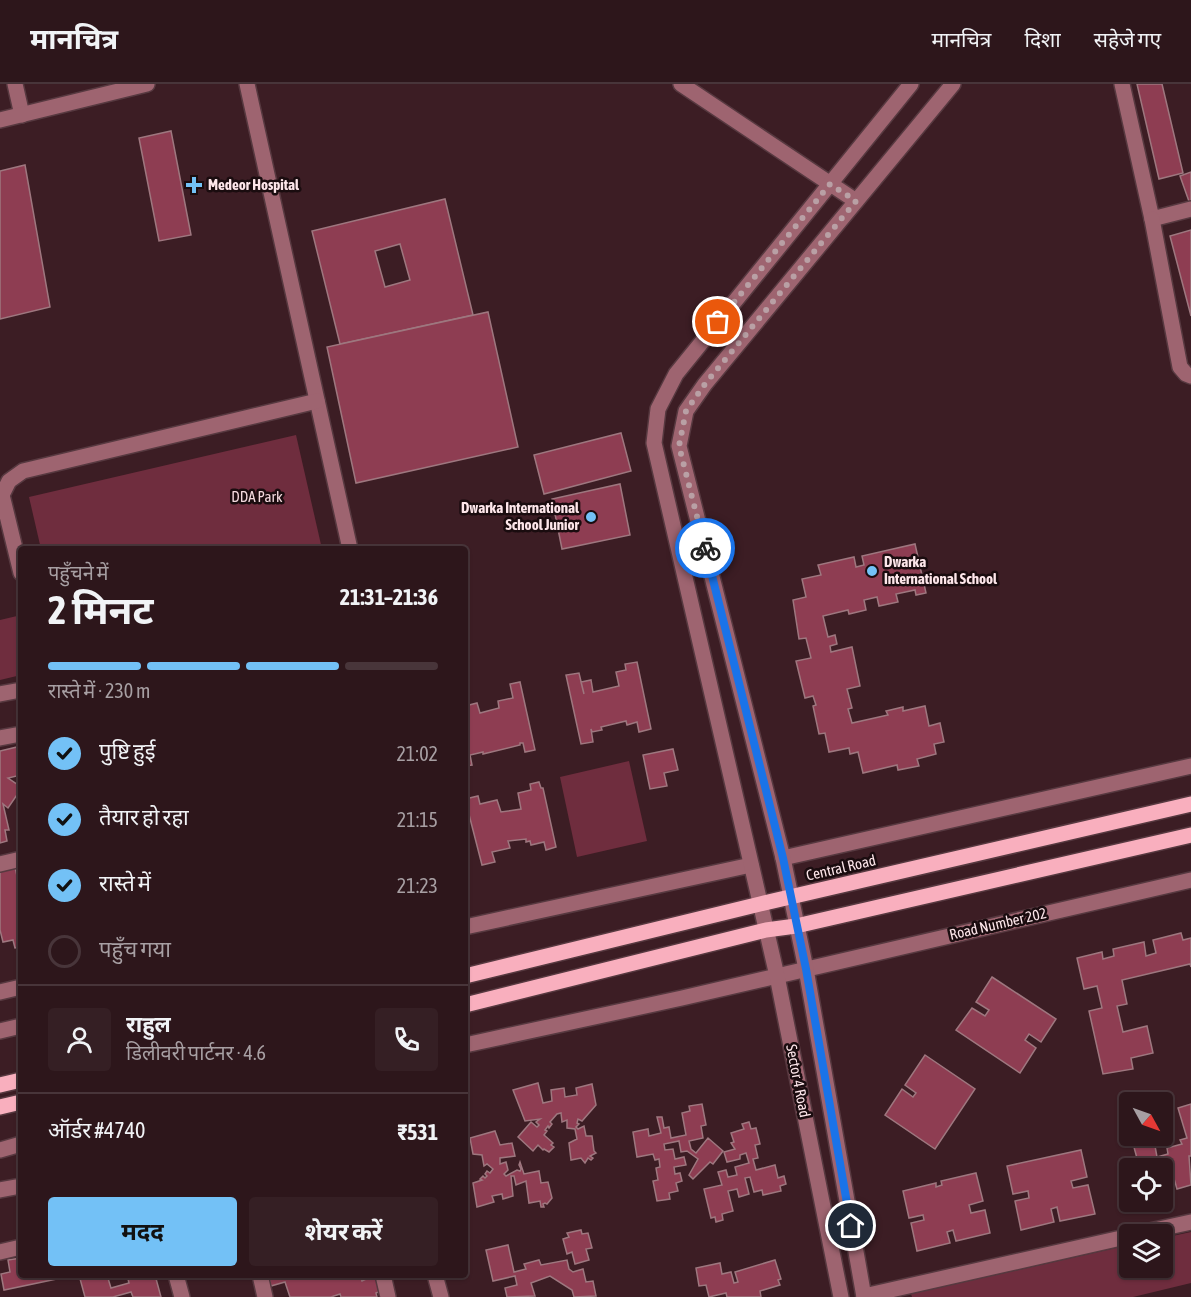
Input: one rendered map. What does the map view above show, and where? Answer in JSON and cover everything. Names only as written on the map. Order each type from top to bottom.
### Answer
[{"type":"main road","name":"Central Road","points":[[468,975],[760,904],[1191,804]]},
{"type":"main road","points":[[468,1004],[766,930],[796,926],[1191,835]]},
{"type":"main road","points":[[0,1085],[18,1081]]},
{"type":"main road","points":[[0,1107],[18,1103]]},
{"type":"street","points":[[15,84],[22,115]]},
{"type":"street","points":[[0,120],[147,84]]},
{"type":"street","points":[[247,84],[349,546]]},
{"type":"street","points":[[681,84],[856,201]]},
{"type":"street","name":"Sector 4 Road","points":[[841,1297],[777,976],[654,443],[658,409],[676,374],[911,84]]},
{"type":"street","name":"Sector 4 Road","points":[[864,1297],[806,969],[783,858],[679,446],[686,411],[705,384],[953,84]]},
{"type":"street","points":[[1122,84],[1152,219],[1180,368],[1185,374],[1191,376]]},
{"type":"street","points":[[1152,219],[1191,209]]},
{"type":"street","points":[[18,561],[2,495],[5,481],[23,471],[317,401]]},
{"type":"street","points":[[0,694],[18,691]]},
{"type":"street","points":[[0,738],[18,735]]},
{"type":"street","points":[[783,858],[1191,766]]},
{"type":"street","points":[[0,864],[18,860]]},
{"type":"street","points":[[468,926],[751,865]]},
{"type":"street","name":"Road Number 202","points":[[468,1044],[777,976],[1191,880]]},
{"type":"street","points":[[0,992],[18,988]]},
{"type":"street","points":[[1,1026],[18,1026]]},
{"type":"street","points":[[0,1150],[18,1145]]},
{"type":"street","points":[[0,1190],[18,1187]]},
{"type":"street","points":[[1173,1226],[1191,1222]]},
{"type":"street","points":[[864,1297],[1119,1239]]},
{"type":"street","points":[[0,1252],[18,1248]]},
{"type":"street","points":[[177,1278],[182,1297]]},
{"type":"street","points":[[261,1278],[265,1297]]},
{"type":"street","points":[[384,1278],[388,1297]]},
{"type":"street","points":[[436,1278],[441,1297]]},
{"type":"green space","name":"DDA Park","points":[[296,435],[321,546],[40,546],[29,497]]},
{"type":"green space","points":[[17,616],[18,620],[18,676],[0,680],[0,620]]},
{"type":"green space","points":[[629,761],[647,841],[577,857],[560,777]]},
{"type":"green space","points":[[1191,1232],[1191,1283],[1133,1297],[912,1297],[911,1294],[1119,1247],[1119,1278],[1173,1278],[1173,1236]]},
{"type":"building","points":[[1137,84],[1162,84],[1183,173],[1159,179]]},
{"type":"building","points":[[171,131],[191,235],[159,241],[139,138]]},
{"type":"building","points":[[25,165],[50,307],[0,319],[0,171]]},
{"type":"building","points":[[1191,172],[1191,207],[1180,176]]},
{"type":"building","points":[[445,199],[473,315],[340,344],[312,231]],"holes":[[[400,244],[410,280],[385,287],[375,251]]]},
{"type":"building","points":[[1191,230],[1191,316],[1170,236]]},
{"type":"building","points":[[488,312],[518,447],[356,483],[327,347]]},
{"type":"building","points":[[621,433],[631,471],[544,494],[534,455]]},
{"type":"building","name":"Dwarka International School Junior","points":[[620,484],[630,535],[562,549],[552,499]]},
{"type":"building","points":[[915,544],[926,593],[916,595],[915,590],[896,594],[898,602],[879,606],[877,597],[864,600],[866,610],[849,614],[848,610],[823,616],[828,637],[835,635],[837,644],[830,646],[831,652],[852,647],[860,686],[847,689],[852,708],[848,709],[852,723],[888,715],[886,711],[903,707],[903,711],[925,706],[929,726],[940,723],[944,742],[934,744],[936,754],[917,759],[919,766],[898,770],[897,765],[863,773],[858,752],[850,754],[849,748],[829,752],[825,733],[819,734],[813,706],[816,705],[813,696],[805,698],[796,661],[811,658],[806,638],[799,639],[793,600],[806,597],[802,579],[821,575],[818,565],[854,557],[856,567],[864,565],[862,556]]},
{"type":"building","points":[[637,662],[651,729],[639,732],[637,722],[627,725],[626,721],[601,727],[602,730],[592,732],[591,729],[593,742],[581,744],[566,675],[579,673],[581,682],[591,680],[593,692],[619,686],[616,672],[626,670],[625,664]]},
{"type":"building","points":[[520,682],[535,750],[525,752],[523,743],[520,743],[520,745],[483,754],[483,752],[470,755],[472,765],[468,766],[468,705],[477,703],[480,713],[499,708],[498,701],[513,698],[510,684]]},
{"type":"building","points":[[17,747],[18,776],[8,778],[18,785],[18,793],[8,808],[3,804],[9,830],[5,830],[7,841],[0,843],[0,751]]},
{"type":"building","points":[[673,749],[678,770],[664,773],[667,786],[650,789],[643,755]]},
{"type":"building","points":[[539,782],[543,788],[556,847],[546,850],[544,842],[531,845],[530,841],[526,842],[526,839],[508,841],[510,848],[492,852],[495,862],[482,865],[468,811],[468,798],[478,796],[480,804],[497,800],[501,812],[521,809],[518,793],[531,790],[530,784]]},
{"type":"building","points":[[15,867],[18,880],[18,948],[15,948],[13,940],[3,942],[0,930],[0,870]]},
{"type":"building","points":[[1181,933],[1183,940],[1191,938],[1191,967],[1190,964],[1122,980],[1127,1004],[1117,1006],[1123,1032],[1147,1026],[1153,1053],[1131,1058],[1133,1069],[1103,1074],[1089,1011],[1102,1008],[1097,986],[1084,989],[1077,958],[1102,952],[1103,959],[1114,956],[1113,949],[1144,942],[1146,956],[1156,953],[1153,940]]},
{"type":"building","points":[[992,977],[1056,1019],[1041,1042],[1029,1034],[1025,1040],[1036,1048],[1020,1073],[956,1030],[972,1008],[985,1016],[989,1010],[976,1002]]},
{"type":"building","points":[[925,1055],[975,1089],[935,1149],[885,1115],[902,1089],[913,1097],[916,1093],[905,1085]]},
{"type":"building","points":[[538,1083],[543,1103],[552,1101],[551,1090],[564,1088],[565,1097],[577,1095],[576,1088],[592,1084],[596,1105],[582,1121],[578,1119],[579,1124],[576,1127],[578,1129],[584,1126],[586,1136],[592,1136],[596,1153],[590,1156],[593,1158],[591,1160],[588,1158],[585,1163],[581,1158],[571,1160],[569,1143],[577,1139],[575,1129],[567,1128],[567,1120],[562,1122],[561,1113],[557,1114],[550,1122],[552,1124],[549,1128],[548,1126],[545,1130],[547,1131],[544,1135],[554,1147],[549,1152],[538,1145],[533,1151],[518,1137],[531,1122],[537,1127],[539,1125],[536,1122],[540,1119],[525,1121],[513,1090]]},
{"type":"building","points":[[702,1104],[706,1125],[701,1126],[703,1138],[689,1141],[691,1149],[696,1153],[708,1138],[723,1151],[713,1164],[710,1162],[693,1179],[689,1175],[698,1159],[687,1151],[681,1152],[679,1141],[664,1144],[665,1150],[673,1149],[675,1159],[684,1157],[686,1165],[674,1167],[675,1174],[680,1173],[682,1181],[676,1183],[678,1191],[669,1193],[670,1199],[657,1201],[653,1181],[658,1180],[656,1168],[660,1167],[659,1159],[655,1160],[653,1154],[637,1157],[633,1132],[648,1129],[649,1136],[661,1133],[657,1117],[662,1117],[664,1128],[669,1127],[671,1138],[686,1135],[682,1113],[690,1111],[689,1106]]},
{"type":"building","points":[[1191,1104],[1191,1156],[1189,1156],[1191,1185],[1177,1189],[1173,1175],[1173,1158],[1137,1158],[1134,1146],[1155,1146],[1157,1157],[1168,1154],[1167,1148],[1182,1144],[1180,1140],[1187,1138],[1178,1108]]},
{"type":"building","points":[[749,1122],[751,1129],[756,1128],[760,1144],[755,1145],[758,1158],[753,1159],[756,1170],[775,1165],[778,1178],[784,1176],[786,1184],[780,1186],[781,1191],[763,1195],[762,1190],[754,1192],[750,1177],[745,1178],[749,1194],[739,1197],[737,1189],[728,1191],[733,1211],[722,1214],[723,1220],[716,1222],[715,1217],[711,1218],[704,1189],[722,1185],[718,1172],[726,1170],[728,1177],[737,1175],[735,1167],[749,1163],[746,1153],[740,1155],[740,1159],[727,1162],[724,1152],[735,1149],[731,1143],[734,1142],[731,1133],[744,1129],[742,1124]]},
{"type":"building","points":[[495,1131],[500,1145],[512,1143],[515,1156],[500,1158],[500,1164],[506,1162],[508,1170],[504,1174],[506,1176],[517,1170],[520,1171],[520,1162],[524,1174],[539,1171],[541,1183],[548,1182],[552,1198],[547,1204],[543,1204],[544,1207],[541,1207],[540,1201],[529,1203],[526,1181],[516,1185],[514,1176],[511,1176],[513,1196],[503,1199],[502,1194],[492,1196],[494,1202],[477,1207],[473,1183],[482,1180],[480,1179],[483,1176],[485,1178],[487,1171],[490,1173],[493,1169],[487,1164],[484,1166],[482,1155],[473,1154],[470,1138]]},
{"type":"building","points":[[1081,1150],[1087,1177],[1071,1181],[1073,1188],[1088,1185],[1095,1214],[1060,1221],[1057,1207],[1051,1209],[1054,1222],[1021,1230],[1015,1201],[1029,1198],[1028,1191],[1013,1194],[1007,1166]]},
{"type":"building","points":[[976,1173],[983,1201],[969,1205],[971,1213],[985,1210],[990,1233],[956,1241],[953,1230],[947,1232],[950,1243],[917,1251],[911,1223],[924,1220],[923,1215],[909,1218],[903,1191],[936,1183],[936,1187],[942,1185],[941,1181]]},
{"type":"building","points":[[581,1230],[582,1234],[588,1233],[592,1248],[586,1249],[589,1260],[575,1264],[572,1252],[567,1254],[563,1239],[569,1237],[567,1233]]},
{"type":"building","points":[[508,1245],[514,1272],[526,1269],[524,1264],[539,1260],[541,1265],[567,1260],[569,1269],[573,1272],[583,1269],[586,1282],[593,1281],[596,1296],[574,1297],[572,1290],[550,1276],[531,1283],[535,1296],[507,1297],[505,1288],[517,1285],[515,1276],[493,1281],[486,1250]]},
{"type":"building","points":[[18,1258],[18,1278],[61,1278],[4,1290],[1,1274],[10,1272],[8,1260]]},
{"type":"building","points":[[775,1260],[781,1279],[778,1280],[780,1285],[760,1291],[761,1297],[727,1297],[726,1293],[709,1297],[706,1285],[699,1286],[696,1268],[720,1263],[722,1274],[731,1272],[734,1283],[738,1282],[735,1272]]},
{"type":"building","points":[[80,1278],[108,1278],[111,1288],[129,1283],[128,1278],[156,1278],[161,1297],[133,1297],[131,1292],[113,1297],[85,1297]]},
{"type":"building","points":[[269,1278],[361,1278],[362,1281],[376,1278],[381,1291],[376,1293],[377,1297],[341,1297],[340,1294],[331,1297],[290,1297],[285,1282],[271,1286]]},
{"type":"way so far","points":[[705,548],[679,446],[686,411],[705,384],[856,201],[830,184],[718,322]]},
{"type":"place","name":"Medeor Hospital","points":[[194,185]]},
{"type":"place","name":"Dwarka International School Junior","points":[[591,517]]},
{"type":"place","name":"Dwarka International School","points":[[872,571]]},
{"type":"route","points":[[705,548],[783,858],[806,969],[851,1226]]}]
